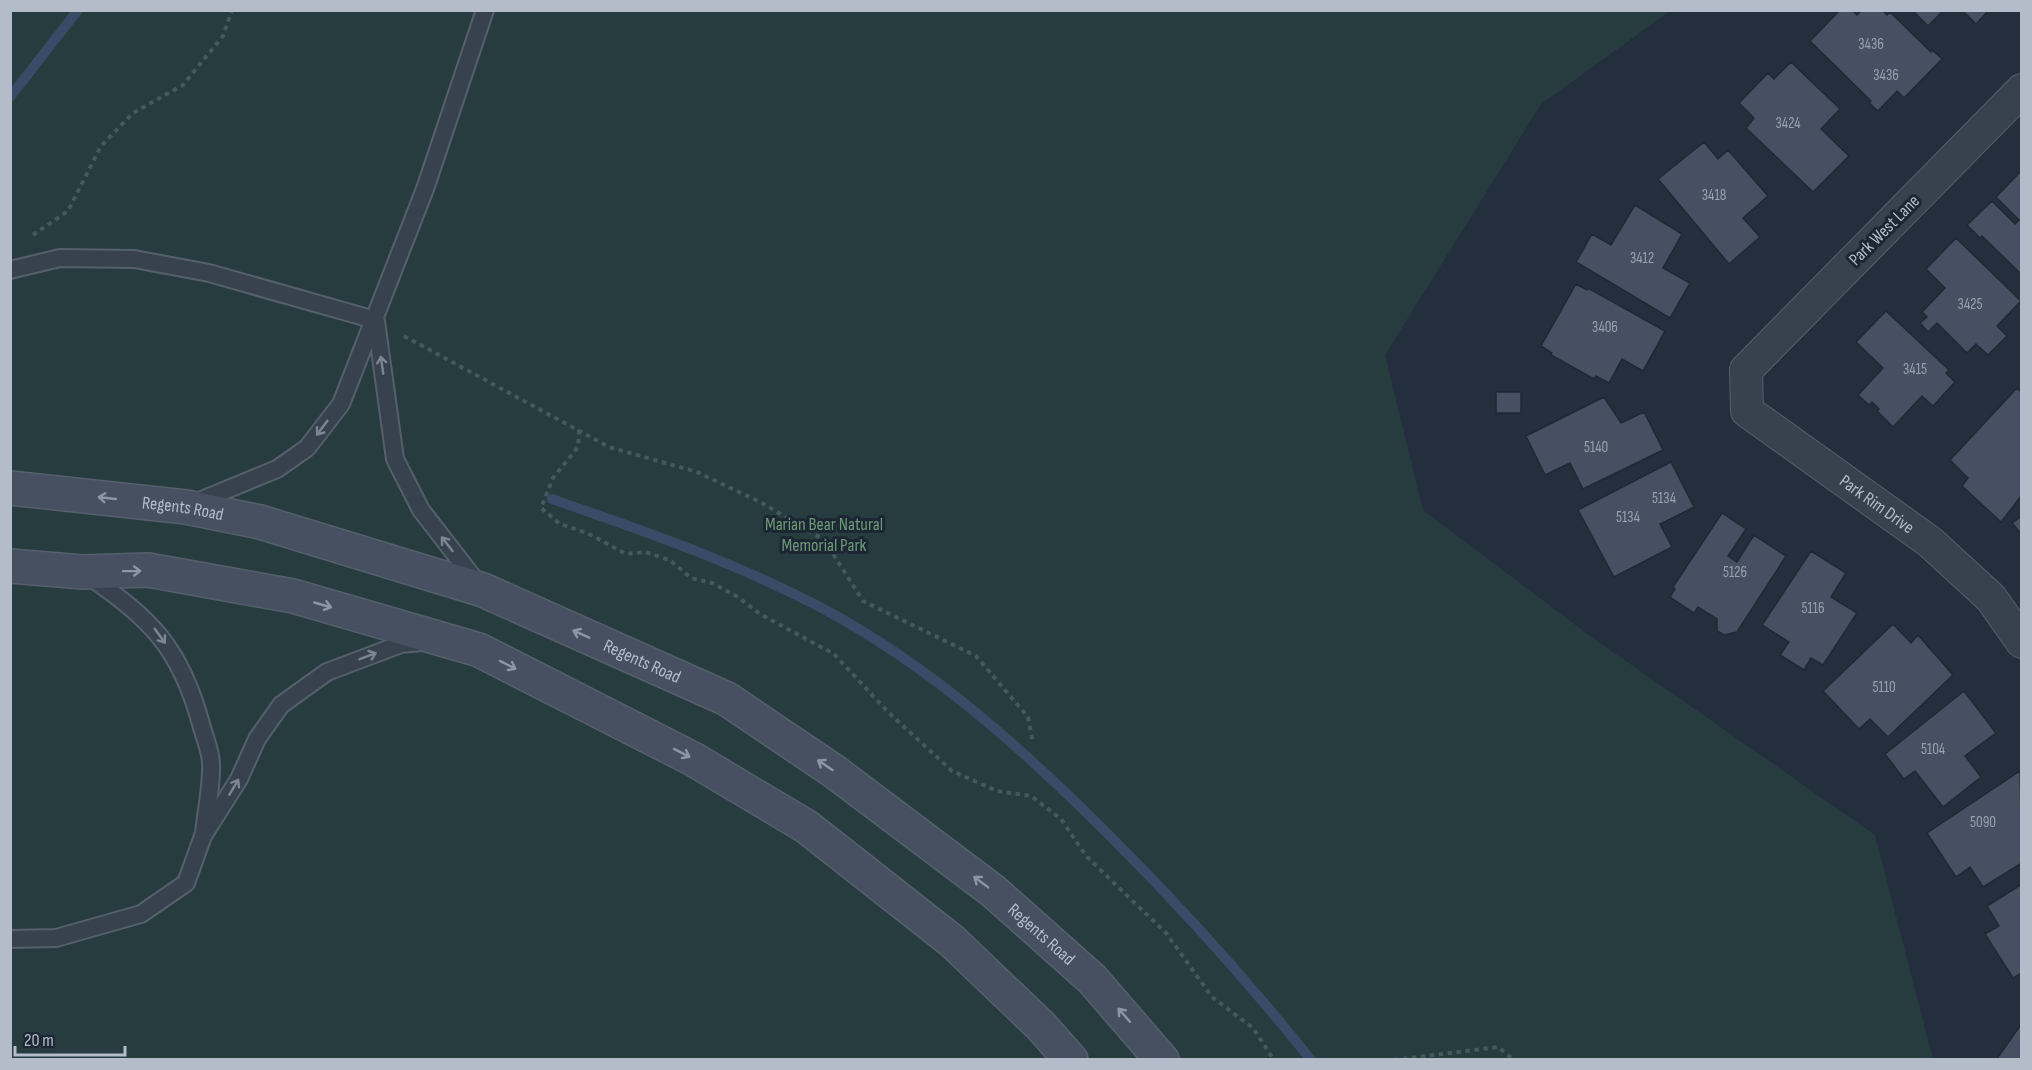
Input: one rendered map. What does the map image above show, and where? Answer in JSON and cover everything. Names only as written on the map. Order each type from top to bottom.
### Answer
[{"type":"main road","name":"Regents Road","points":[[10,488],[186,507],[260,522],[483,590],[728,699],[825,765],[993,891],[1092,979],[1162,1059]]},
{"type":"main road","points":[[10,566],[83,572],[148,570],[293,596],[479,650],[693,759],[807,827],[952,940],[1041,1026],[1071,1059]]},
{"type":"street","name":"Park West Lane","points":[[1746,370],[2022,90]]},
{"type":"street","name":"Park Rim Drive","points":[[1746,370],[1747,411],[1930,542],[1991,598],[2022,642]]},
{"type":"lane","points":[[186,507],[277,469],[308,448],[340,404],[425,189],[485,10]]},
{"type":"lane","points":[[10,270],[60,258],[134,259],[209,273],[375,320]]},
{"type":"lane","points":[[375,320],[395,459],[421,510],[483,590]]},
{"type":"lane","points":[[83,572],[124,600],[153,626],[178,660],[195,702],[212,763],[203,836]]},
{"type":"lane","points":[[10,939],[56,938],[141,914],[186,883],[203,836],[239,779],[257,739],[281,705],[327,672],[367,656],[401,644],[444,640]]},
{"type":"path","points":[[32,236],[68,211],[101,146],[133,113],[183,85],[223,36],[232,10]]},
{"type":"path","points":[[375,320],[609,447],[697,472],[762,503],[824,540],[863,601],[976,656],[1028,717],[1033,743]]},
{"type":"path","points":[[579,430],[578,447],[553,478],[541,508],[560,524],[587,532],[626,554],[646,552],[671,561],[691,578],[711,583],[738,597],[760,614],[834,654],[888,712],[952,771],[997,791],[1031,796],[1061,819],[1086,856],[1166,933],[1212,997],[1253,1028],[1274,1059]]},
{"type":"path","points":[[1394,1059],[1498,1047],[1514,1059]]},
{"type":"green space","name":"Marian Bear Natural Memorial Park","points":[[10,11],[1670,11],[1541,104],[1385,355],[1423,510],[1590,636],[1875,835],[1933,1059],[11,1059]]},
{"type":"building","points":[[1840,10],[1852,10],[1857,15],[1862,10],[1882,10],[1887,15],[1890,12],[1931,52],[1932,50],[1942,59],[1904,98],[1897,91],[1878,111],[1869,103],[1871,101],[1810,41]]},
{"type":"building","points":[[1912,10],[1944,10],[1928,26]]},
{"type":"building","points":[[1962,10],[1989,10],[1976,24]]},
{"type":"building","points":[[1791,62],[1840,109],[1821,129],[1849,156],[1813,192],[1746,128],[1754,118],[1739,103],[1768,73],[1774,79]]},
{"type":"building","points":[[1704,142],[1718,159],[1728,150],[1768,196],[1743,218],[1760,237],[1729,264],[1658,179]]},
{"type":"building","points":[[2022,170],[2022,275],[1982,236],[1980,238],[1967,225],[1992,201],[2015,224],[2019,220],[1996,197]]},
{"type":"building","points":[[1635,205],[1682,234],[1663,268],[1690,283],[1670,318],[1576,262],[1592,234],[1611,245]]},
{"type":"building","points":[[1956,238],[2021,301],[1997,326],[2007,336],[1988,355],[1976,344],[1967,353],[1937,323],[1928,332],[1920,323],[1927,317],[1922,312],[1945,288],[1926,269]]},
{"type":"building","points":[[1576,284],[1587,290],[1588,288],[1665,331],[1643,371],[1622,359],[1609,383],[1596,376],[1594,379],[1551,355],[1552,353],[1541,346]]},
{"type":"building","points":[[1886,311],[1949,370],[1946,373],[1955,382],[1933,406],[1922,396],[1893,427],[1877,411],[1879,409],[1872,402],[1869,405],[1858,395],[1883,368],[1856,342]]},
{"type":"building","points":[[2017,388],[2022,393],[2022,495],[2001,522],[1962,486],[1968,478],[1950,460]]},
{"type":"building","points":[[1496,392],[1521,392],[1521,413],[1496,413]]},
{"type":"building","points":[[1604,397],[1621,423],[1644,412],[1663,450],[1583,489],[1570,463],[1545,475],[1526,436]]},
{"type":"building","points":[[1671,462],[1694,507],[1660,524],[1672,547],[1614,577],[1578,510]]},
{"type":"building","points":[[1722,513],[1746,529],[1728,556],[1737,562],[1754,535],[1786,556],[1737,632],[1724,635],[1717,631],[1717,619],[1698,607],[1694,613],[1670,597],[1675,589],[1673,587]]},
{"type":"building","points":[[2022,516],[2022,535],[2012,523]]},
{"type":"building","points":[[1811,551],[1846,573],[1831,597],[1857,613],[1823,665],[1811,658],[1804,670],[1780,655],[1789,642],[1762,625]]},
{"type":"building","points":[[1893,624],[1911,643],[1918,635],[1953,675],[1888,737],[1870,719],[1859,729],[1823,691]]},
{"type":"building","points":[[1964,691],[1996,733],[1965,756],[1981,777],[1943,807],[1915,771],[1904,779],[1885,754]]},
{"type":"building","points":[[2020,771],[2022,863],[1983,887],[1970,867],[1956,877],[1927,833]]},
{"type":"building","points":[[2022,884],[2022,973],[2013,978],[1985,934],[1999,926],[1987,906]]},
{"type":"building","points":[[2022,1023],[2022,1060],[1996,1060]]},
{"type":"waterway","points":[[10,97],[78,10]]},
{"type":"waterway","points":[[552,499],[688,548],[788,591],[861,630],[938,682],[1010,741],[1111,837],[1214,946],[1311,1060]]}]
